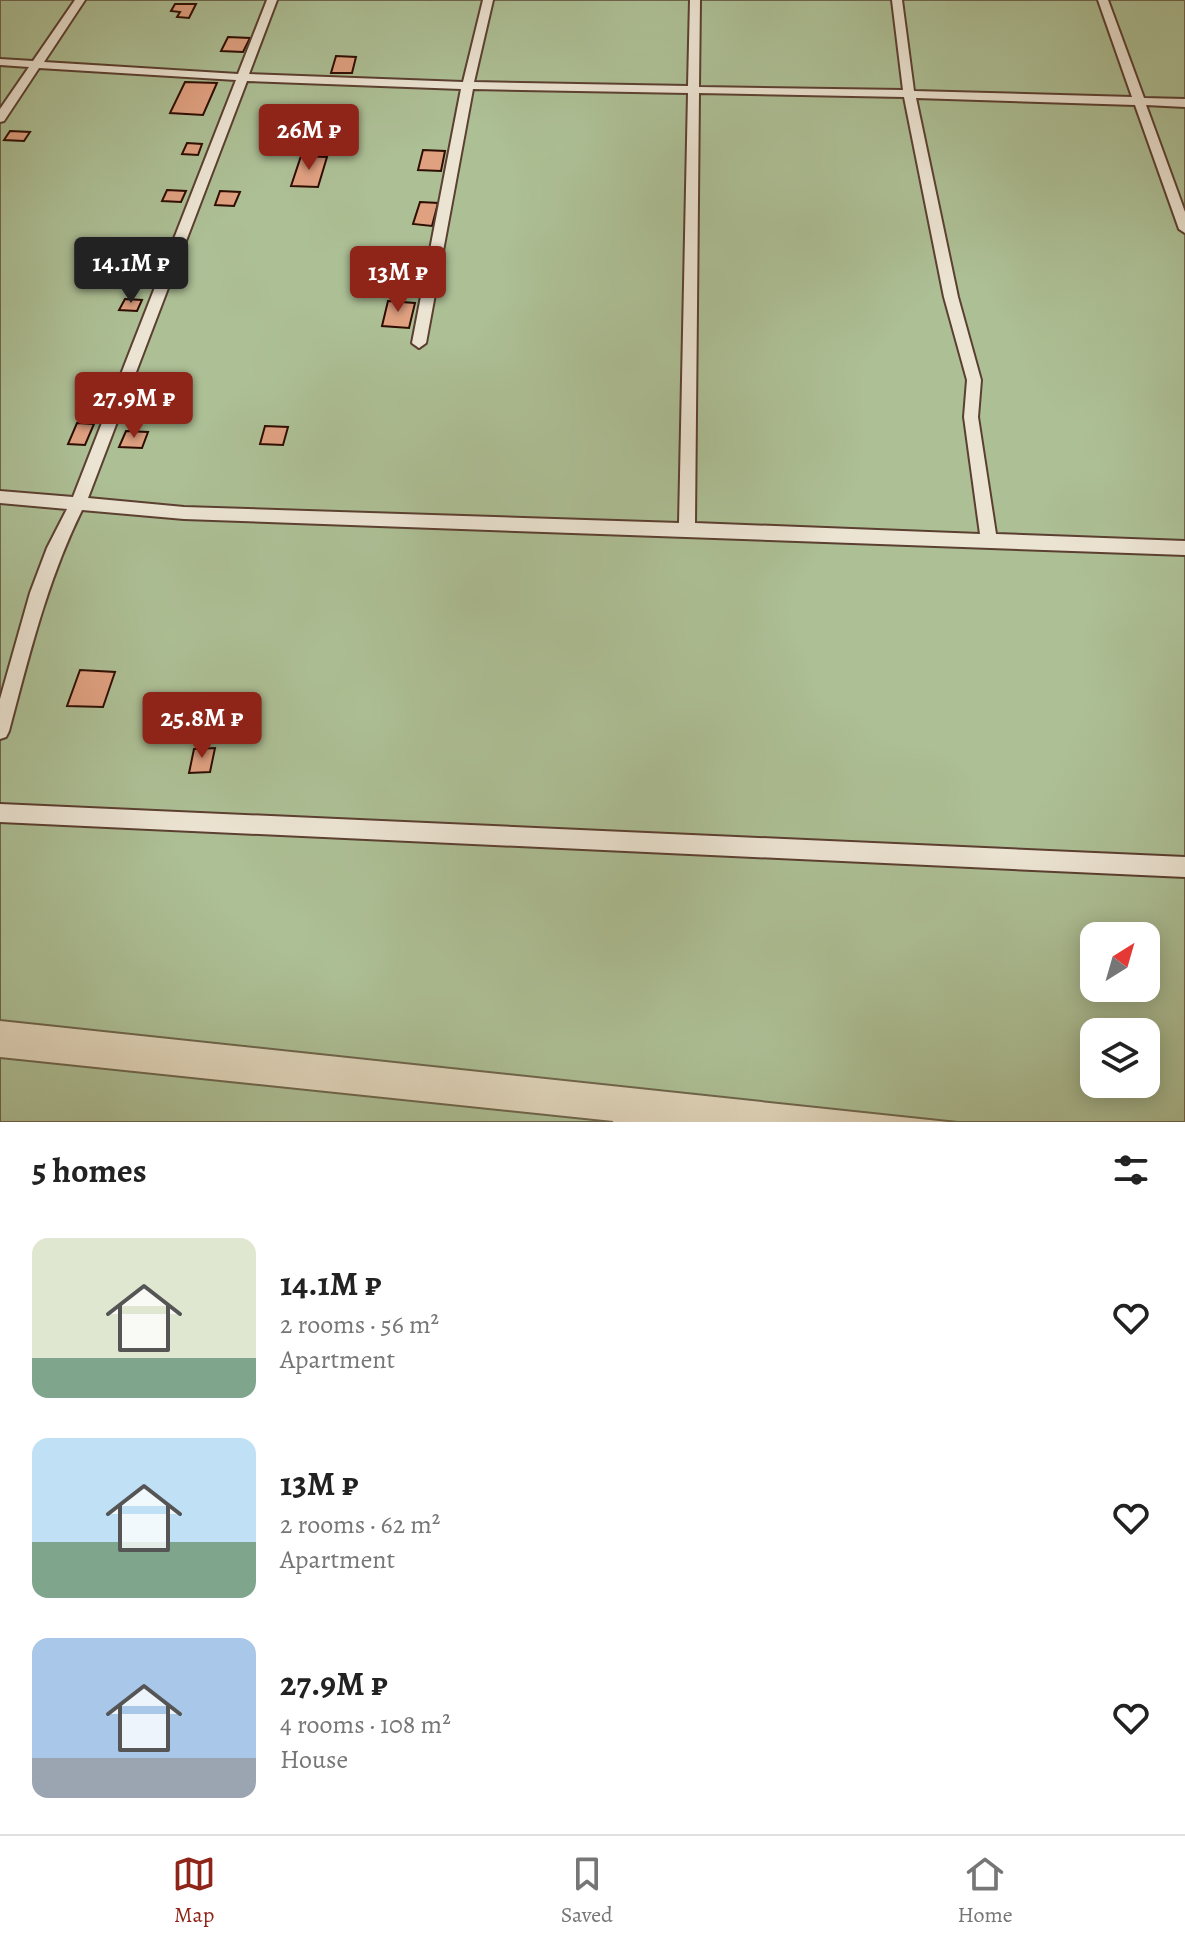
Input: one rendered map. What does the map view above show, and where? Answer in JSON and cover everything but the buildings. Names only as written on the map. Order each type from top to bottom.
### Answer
[{"type":"lane","points":[[0,118],[80,0]]},
{"type":"lane","points":[[0,731],[38,593],[55,548],[78,506],[272,0]]},
{"type":"lane","points":[[419,343],[468,84],[488,0]]},
{"type":"lane","points":[[687,531],[695,0]]},
{"type":"lane","points":[[897,0],[909,93],[951,297],[974,380],[971,417],[989,541]]},
{"type":"lane","points":[[1103,0],[1185,229]]},
{"type":"lane","points":[[0,62],[242,79],[909,93],[1185,103]]},
{"type":"lane","points":[[0,497],[184,513],[1185,548]]},
{"type":"lane","points":[[0,813],[1185,867]]},
{"type":"green space","points":[[0,0],[1185,0],[1185,1122],[958,1122],[0,1020]]},
{"type":"green space","points":[[0,1058],[613,1122],[0,1122]]}]
